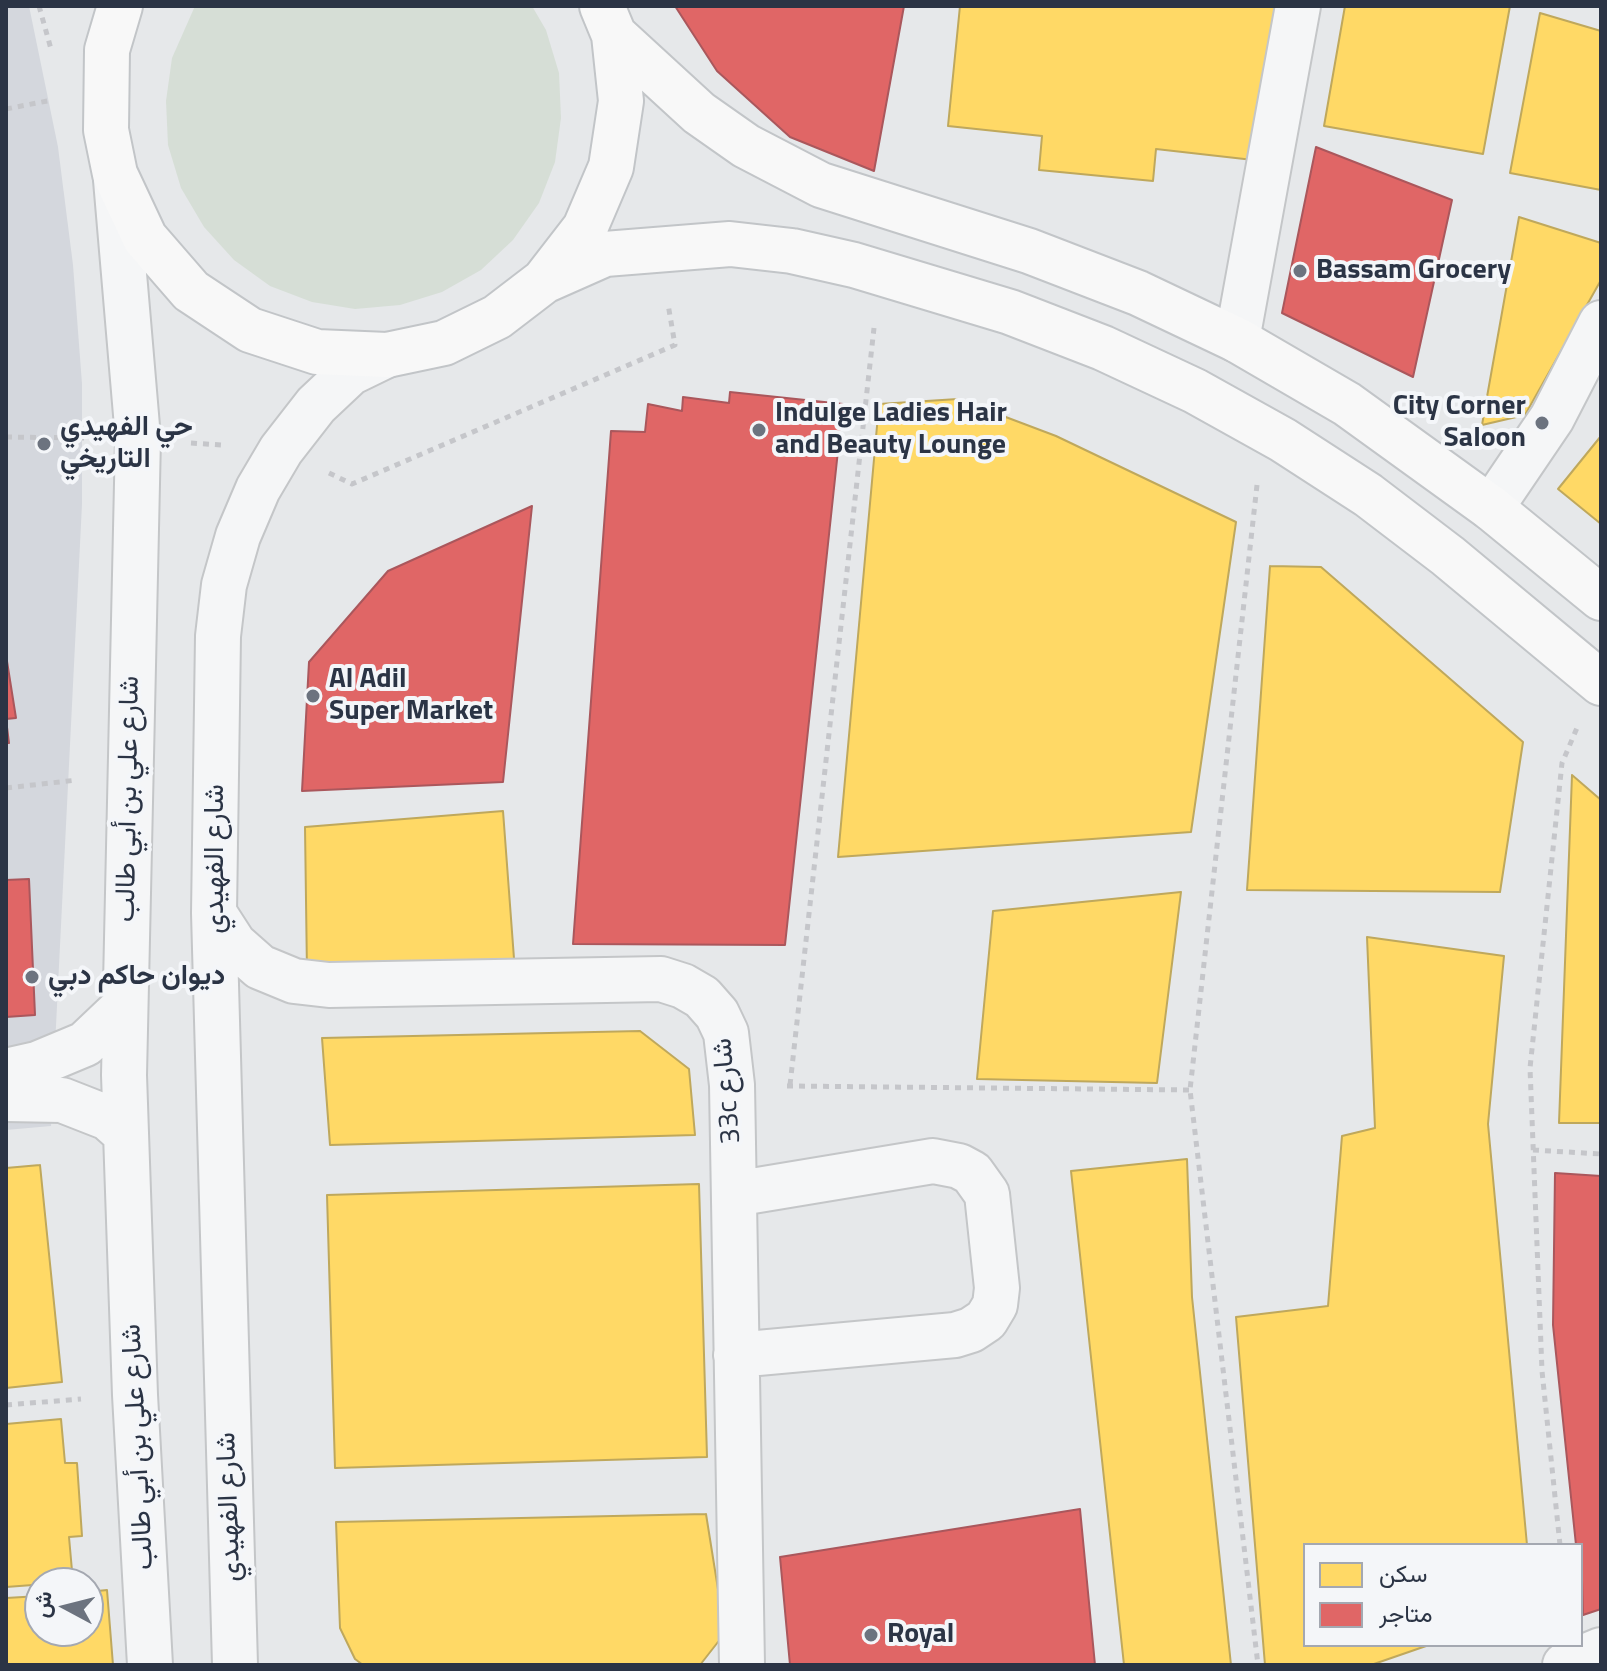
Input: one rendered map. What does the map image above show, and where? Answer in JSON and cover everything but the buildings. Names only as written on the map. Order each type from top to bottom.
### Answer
[{"type":"main road","points":[[118,8],[107,50],[104,86],[106,130],[115,174],[145,238],[191,291],[250,330],[317,352],[387,355],[444,343],[497,317],[544,281],[605,254],[730,244],[792,251],[880,272],[1010,312],[1103,348],[1195,391],[1264,429],[1368,495],[1448,556],[1600,682]]},
{"type":"main road","points":[[608,20],[699,113],[746,146],[821,185],[1029,251],[1138,293],[1237,340],[1347,404],[1491,508],[1601,598]]},
{"type":"main road","points":[[544,281],[585,228],[611,167],[621,101],[608,20]]},
{"type":"street","points":[[1237,340],[1298,6]]},
{"type":"street","name":"شارع علي بن أبي طالب","points":[[115,174],[138,438],[124,1007],[135,1395],[150,1665]]},
{"type":"street","points":[[1491,508],[1552,418],[1601,323]]},
{"type":"street","name":"شارع الفهيدي","points":[[235,1665],[214,913],[218,636],[224,585],[238,536],[274,463],[316,405],[350,373],[387,355]]},
{"type":"street","name":"33c شارع","points":[[214,913],[234,944],[260,967],[294,981],[329,985],[661,979],[683,986],[702,997],[717,1014],[726,1033],[732,1085],[742,1665]]},
{"type":"street","points":[[6,1071],[37,1064],[85,1044],[124,1007]]},
{"type":"street","points":[[6,1099],[62,1100],[108,1118],[126,1134]]},
{"type":"street","points":[[734,1194],[933,1161],[959,1166],[972,1173],[987,1194],[997,1288],[995,1305],[986,1320],[971,1330],[955,1335],[736,1355]]},
{"type":"street","points":[[1565,1665],[1601,1650]]},
{"type":"path","points":[[789,1086],[880,272]]},
{"type":"path","points":[[1258,1665],[1190,1090],[1264,429]]},
{"type":"path","points":[[1560,1543],[1542,1371],[1530,1068],[1562,763],[1600,682]]},
{"type":"path","points":[[6,788],[130,774]]},
{"type":"path","points":[[732,1085],[1190,1090]]},
{"type":"path","points":[[1533,1150],[1601,1154]]},
{"type":"path","points":[[6,1405],[135,1395]]},
{"type":"shaded area","name":"حي الفهيدي التاريخي","points":[[6,6],[29,6],[58,147],[73,265],[82,384],[82,504],[51,1126],[6,1130]]},
{"type":"shaded area","points":[[195,6],[532,6],[546,30],[559,73],[561,118],[555,162],[539,203],[513,240],[481,270],[442,292],[400,305],[355,309],[312,302],[270,286],[234,260],[204,227],[181,188],[168,145],[166,101],[172,58]]},
{"type":"place","name":"Bassam Grocery","points":[[1300,271]]},
{"type":"place","name":"City Corner Saloon","points":[[1542,423]]},
{"type":"place","name":"Indulge Ladies Hair and Beauty Lounge","points":[[759,430]]},
{"type":"place","name":"حي الفهيدي التاريخي","points":[[44,444]]},
{"type":"place","name":"Al Adil Super Market","points":[[313,696]]},
{"type":"place","name":"ديوان حاكم دبي","points":[[32,977]]},
{"type":"place","name":"Royal","points":[[871,1635]]}]
